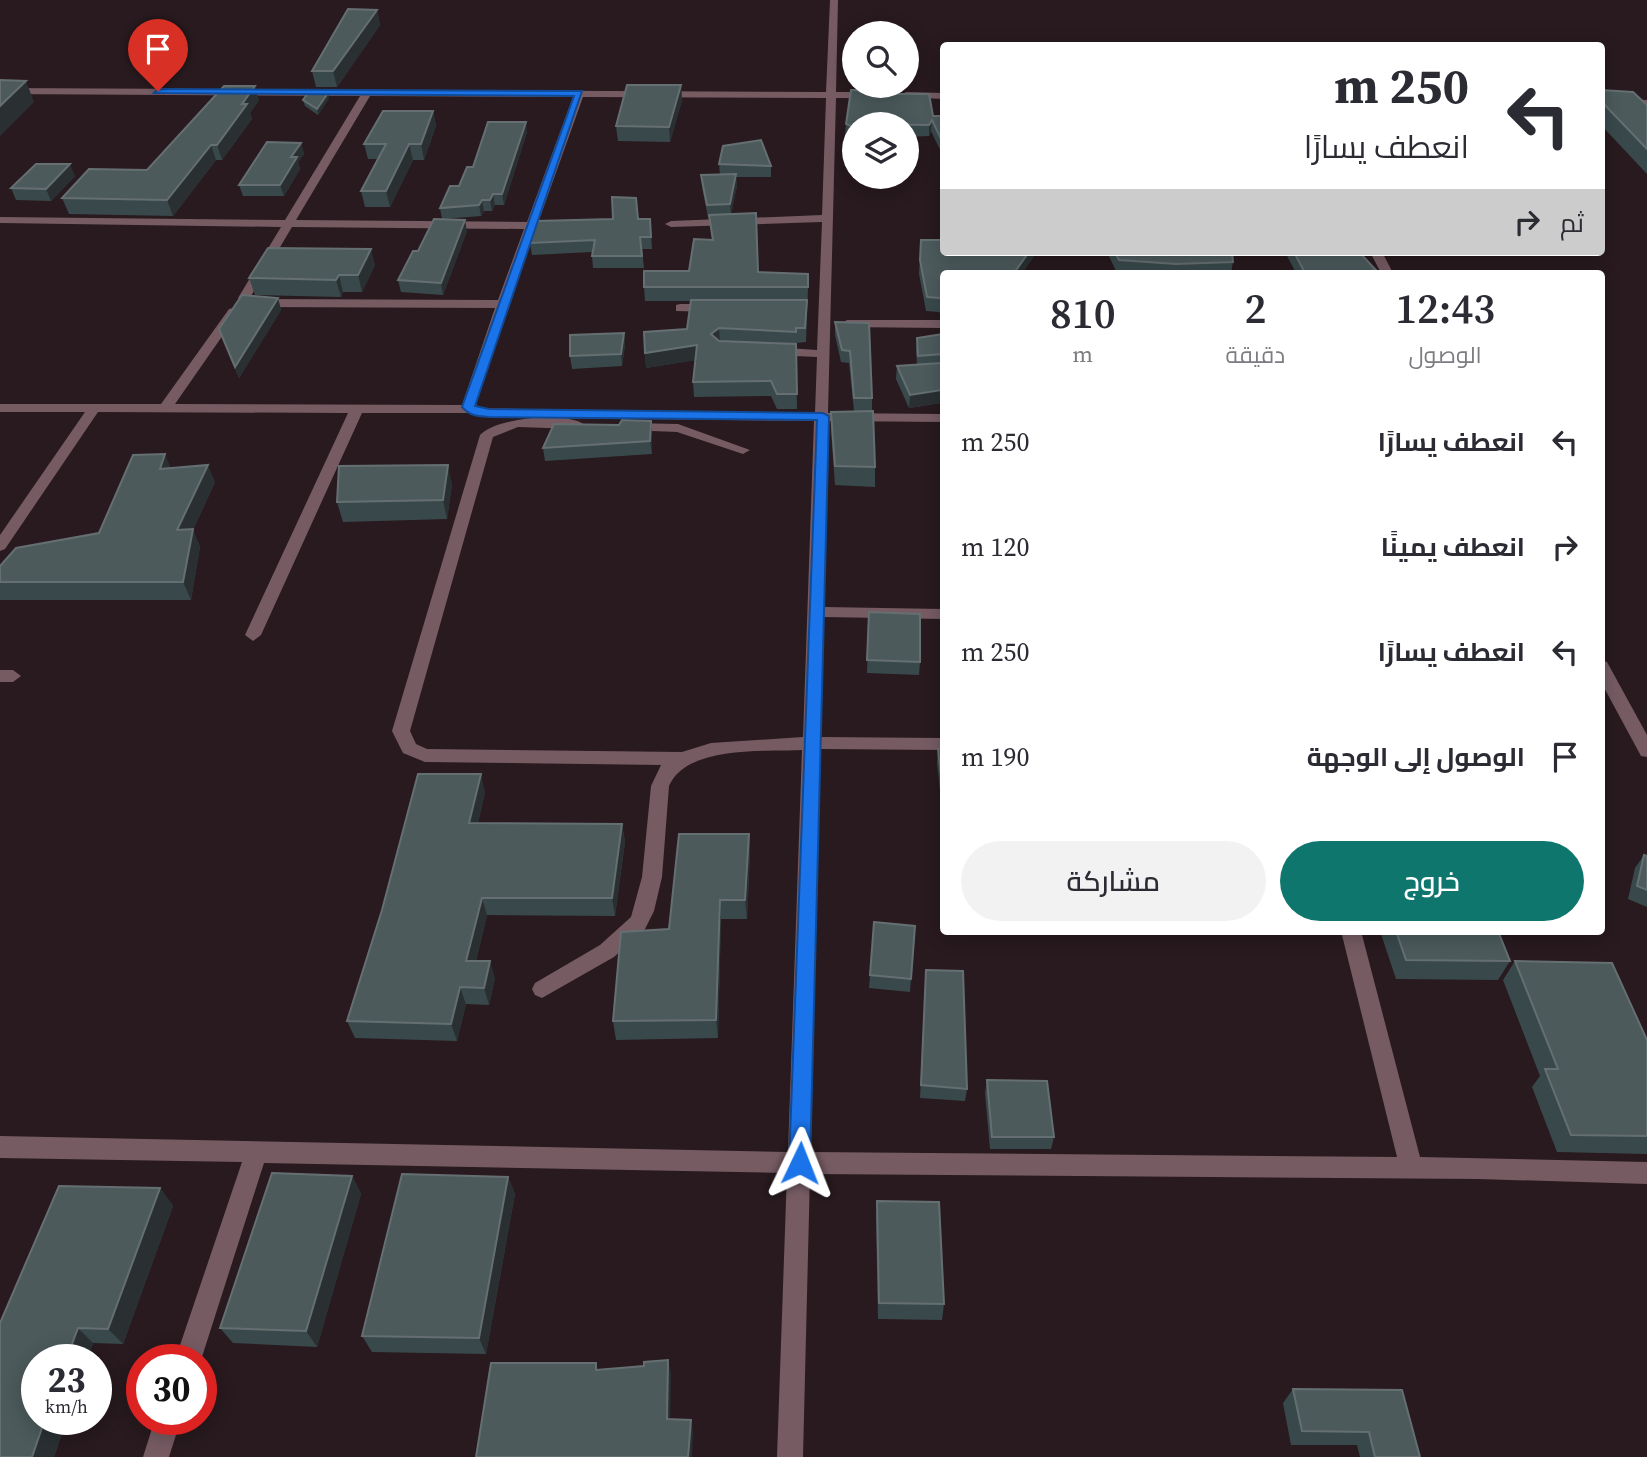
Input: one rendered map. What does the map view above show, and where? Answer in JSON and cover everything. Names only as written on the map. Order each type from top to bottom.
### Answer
[{"type":"street","points":[[790,1457],[825,354],[822,313],[828,218],[834,0]]},
{"type":"street","points":[[0,91],[940,96]]},
{"type":"street","points":[[165,409],[244,295],[367,92]]},
{"type":"street","points":[[470,409],[468,401],[579,93]]},
{"type":"street","points":[[1605,102],[1647,103]]},
{"type":"street","points":[[671,224],[828,218]]},
{"type":"street","points":[[0,220],[289,221],[556,226]]},
{"type":"street","points":[[244,295],[248,302],[257,303],[503,304]]},
{"type":"street","points":[[680,308],[733,308]]},
{"type":"street","points":[[822,313],[940,324]]},
{"type":"street","points":[[759,351],[825,354]]},
{"type":"street","points":[[0,408],[470,409],[489,413],[940,418]]},
{"type":"street","points":[[253,635],[357,408]]},
{"type":"street","points":[[0,546],[93,410]]},
{"type":"street","points":[[683,759],[425,755],[409,748],[401,731],[487,435],[492,430],[515,423],[678,428],[743,450]]},
{"type":"street","points":[[817,612],[940,614]]},
{"type":"street","points":[[1605,673],[1647,751]]},
{"type":"street","points":[[541,989],[623,939],[638,922],[648,901],[660,786],[667,770],[683,759],[711,749],[813,743],[940,744]]},
{"type":"street","points":[[1353,935],[1411,1168]]},
{"type":"street","points":[[0,1147],[800,1163],[1411,1168],[1647,1173]]},
{"type":"street","points":[[193,1344],[256,1154]]},
{"type":"street","points":[[156,1457],[164,1435]]},
{"type":"building","points":[[348,9],[377,10],[333,71],[312,71]]},
{"type":"building","points":[[0,80],[26,81],[0,106]]},
{"type":"building","points":[[627,85],[681,85],[669,127],[616,126]]},
{"type":"building","points":[[224,86],[255,86],[242,104],[247,104],[217,145],[211,145],[167,200],[62,198],[89,169],[147,170]]},
{"type":"building","points":[[1605,90],[1633,92],[1647,105],[1647,149],[1605,105]]},
{"type":"building","points":[[308,93],[328,93],[317,109],[303,100]]},
{"type":"building","points":[[919,94],[929,94],[933,116],[940,116],[940,137],[932,120],[929,125],[919,125],[919,112],[848,112],[850,98],[919,98]]},
{"type":"building","points":[[383,111],[433,111],[421,144],[409,144],[386,191],[361,191],[386,144],[364,144]]},
{"type":"building","points":[[488,122],[526,122],[502,194],[493,194],[490,200],[482,200],[479,205],[440,208],[450,186],[459,186],[467,167],[473,167]]},
{"type":"building","points":[[761,140],[771,166],[719,164],[723,146]]},
{"type":"building","points":[[267,142],[301,143],[291,157],[297,157],[280,185],[239,185]]},
{"type":"building","points":[[36,164],[70,164],[46,189],[11,188]]},
{"type":"building","points":[[736,174],[730,204],[707,205],[701,175]]},
{"type":"building","points":[[612,197],[636,198],[638,219],[650,219],[651,237],[640,237],[642,256],[592,256],[595,240],[530,243],[536,221],[613,219]]},
{"type":"building","points":[[756,213],[758,272],[808,274],[808,287],[644,287],[644,271],[689,271],[694,239],[713,240],[709,215]]},
{"type":"building","points":[[434,219],[465,220],[441,283],[398,280],[413,251],[418,251]]},
{"type":"building","points":[[921,240],[940,240],[940,256],[1026,256],[1016,270],[940,270],[940,298],[927,297],[920,260]]},
{"type":"building","points":[[268,248],[371,249],[358,275],[339,275],[336,280],[249,278]]},
{"type":"building","points":[[1117,256],[1232,256],[1233,262],[1176,264],[1119,260]]},
{"type":"building","points":[[1296,256],[1363,256],[1376,270],[1303,270]]},
{"type":"building","points":[[242,295],[278,298],[235,367],[219,329]]},
{"type":"building","points":[[691,300],[807,300],[805,328],[796,328],[796,332],[719,328],[711,334],[719,341],[796,344],[797,394],[777,394],[771,381],[693,382],[697,345],[645,353],[644,332],[687,329]]},
{"type":"building","points":[[835,322],[869,323],[872,398],[854,398],[850,351],[842,350]]},
{"type":"building","points":[[624,333],[621,354],[570,356],[570,335]]},
{"type":"building","points":[[940,334],[940,354],[918,356],[917,338]]},
{"type":"building","points":[[940,363],[940,390],[910,395],[897,366]]},
{"type":"building","points":[[873,411],[875,467],[835,466],[831,412]]},
{"type":"building","points":[[622,420],[651,421],[650,441],[543,448],[554,424],[619,425]]},
{"type":"building","points":[[165,454],[160,469],[208,465],[177,530],[193,529],[183,582],[0,582],[0,566],[16,548],[99,533],[133,455]]},
{"type":"building","points":[[448,465],[443,500],[337,502],[339,466]]},
{"type":"building","points":[[869,612],[920,614],[920,662],[867,660]]},
{"type":"building","points":[[418,774],[481,774],[469,823],[622,824],[612,898],[482,898],[466,961],[490,961],[484,988],[460,987],[451,1024],[347,1021],[382,910]]},
{"type":"building","points":[[679,834],[749,834],[745,900],[720,900],[716,1020],[613,1021],[621,932],[669,929]]},
{"type":"building","points":[[1644,855],[1647,856],[1647,890],[1637,886]]},
{"type":"building","points":[[874,922],[915,926],[911,979],[870,975]]},
{"type":"building","points":[[1397,935],[1500,935],[1510,961],[1406,960]]},
{"type":"building","points":[[1515,961],[1612,963],[1647,1040],[1647,1136],[1571,1135],[1545,1069],[1558,1069]]},
{"type":"building","points":[[926,970],[963,971],[967,1089],[921,1085]]},
{"type":"building","points":[[987,1080],[1047,1081],[1054,1137],[992,1137]]},
{"type":"building","points":[[272,1173],[352,1176],[306,1331],[220,1328]]},
{"type":"building","points":[[402,1174],[508,1177],[479,1338],[362,1336]]},
{"type":"building","points":[[59,1186],[160,1188],[108,1329],[78,1328],[72,1344],[21,1344],[21,1435],[40,1435],[32,1457],[0,1457],[0,1323]]},
{"type":"building","points":[[877,1201],[939,1202],[944,1304],[879,1303]]},
{"type":"building","points":[[668,1360],[667,1419],[691,1420],[688,1457],[476,1457],[491,1363],[596,1363],[596,1370],[644,1366],[644,1362]]},
{"type":"building","points":[[1293,1389],[1402,1390],[1420,1457],[1375,1457],[1369,1432],[1302,1431]]},
{"type":"route","points":[[158,91],[579,93],[468,407],[475,412],[489,413],[823,416],[800,1163]]}]
